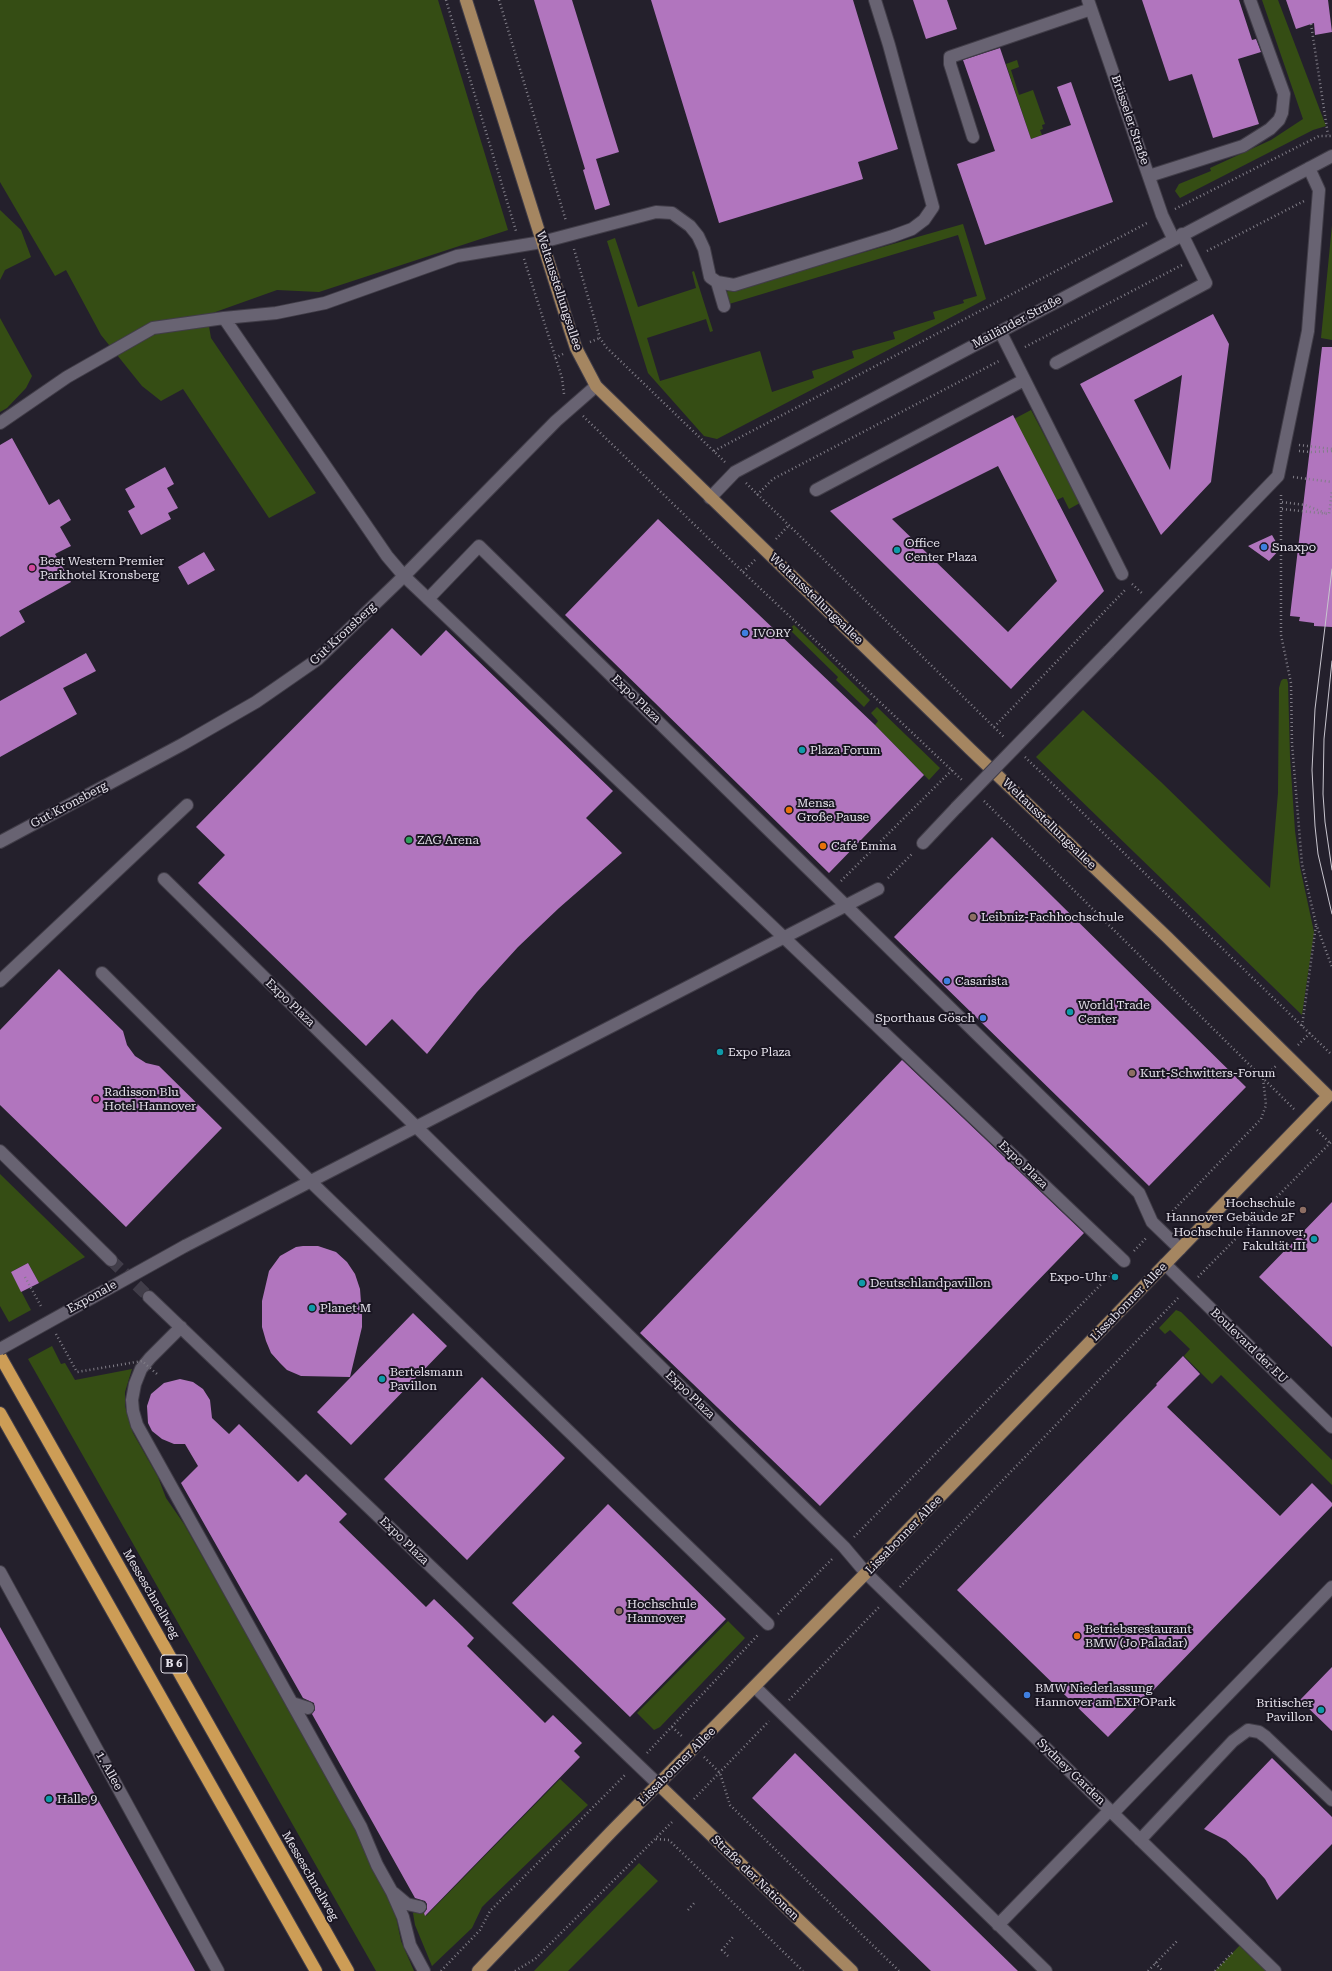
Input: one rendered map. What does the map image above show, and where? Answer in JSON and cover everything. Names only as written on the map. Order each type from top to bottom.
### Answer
[{"type":"highway","name":"Messeschnellweg","points":[[0,1356],[348,1971]]},
{"type":"highway","name":"B 6","points":[[0,1414],[316,1971]]},
{"type":"main road","name":"Weltausstellungsallee","points":[[466,0],[576,348],[596,386],[710,498],[1331,1096]]},
{"type":"main road","name":"Lissabonner Allee","points":[[478,1971],[611,1832],[755,1687],[1180,1249],[1331,1096]]},
{"type":"main road","name":"Straße der Nationen","points":[[659,1785],[852,1971]]},
{"type":"street","points":[[0,423],[67,377],[153,328],[224,318],[276,313],[325,303],[457,256],[520,247],[656,212],[672,214],[690,226],[698,236],[704,249],[710,278],[717,282],[734,285],[912,229],[924,220],[932,207],[889,45],[875,0]]},
{"type":"street","points":[[1149,176],[1243,146],[1270,129],[1279,120],[1282,112],[1284,94],[1250,0]]},
{"type":"street","points":[[974,137],[950,64],[950,56],[1089,4]]},
{"type":"street","name":"Brüsseler Straße","points":[[1056,363],[1206,284],[1194,258],[1162,215],[1089,4]]},
{"type":"street","name":"Mailänder Straße","points":[[710,498],[734,472],[1178,236],[1332,156]]},
{"type":"street","points":[[922,843],[1278,476],[1308,331],[1319,190],[1309,168]]},
{"type":"street","points":[[717,282],[724,306]]},
{"type":"street","name":"Expo Plaza","points":[[224,318],[387,556],[404,576],[1124,1261]]},
{"type":"street","points":[[1000,331],[1122,574]]},
{"type":"street","points":[[816,490],[1024,380]]},
{"type":"street","name":"Gut Kronsberg","points":[[0,842],[183,744],[256,702],[318,659],[404,576],[574,405],[596,386]]},
{"type":"street","name":"Expo Plaza","points":[[428,599],[479,546],[846,904],[1139,1193],[1155,1224]]},
{"type":"street","points":[[0,981],[187,806]]},
{"type":"street","name":"Expo Plaza","points":[[164,879],[844,1547],[866,1573]]},
{"type":"street","points":[[310,1181],[846,904],[878,889]]},
{"type":"street","points":[[102,973],[310,1181],[768,1624]]},
{"type":"street","points":[[0,1151],[111,1260]]},
{"type":"street","name":"Exponale","points":[[0,1349],[184,1246],[310,1181]]},
{"type":"street","points":[[1155,1224],[1180,1249]]},
{"type":"street","name":"Boulevard der EU","points":[[1166,1264],[1332,1427]]},
{"type":"street","name":"Expo Plaza","points":[[149,1297],[659,1785]]},
{"type":"street","points":[[180,1327],[141,1369],[133,1393],[133,1411],[140,1431],[361,1827],[377,1865],[392,1892],[403,1917],[410,1945],[424,1971]]},
{"type":"street","name":"1. Allee","points":[[0,1572],[218,1971]]},
{"type":"street","name":"Sydney Garden","points":[[866,1573],[1275,1971]]},
{"type":"street","points":[[998,1925],[1332,1586]]},
{"type":"street","points":[[755,1687],[1046,1971]]},
{"type":"street","points":[[292,1703],[308,1708]]},
{"type":"street","points":[[1140,1840],[1233,1741],[1248,1730],[1259,1732],[1266,1737],[1332,1800]]},
{"type":"street","points":[[392,1892],[407,1904],[420,1907]]},
{"type":"path","points":[[446,0],[520,247],[562,378],[563,392],[586,419],[743,572],[969,786]]},
{"type":"path","points":[[714,451],[1162,215],[1318,136],[1330,136],[1311,24]]},
{"type":"path","points":[[757,495],[773,479],[1305,200],[1319,190]]},
{"type":"path","points":[[1297,445],[1332,450]]},
{"type":"path","points":[[1311,452],[1332,450]]},
{"type":"path","points":[[1278,476],[1282,508],[1281,635],[1291,683],[1292,744],[1302,864],[1316,924],[1332,967]]},
{"type":"path","points":[[1296,478],[1332,482]]},
{"type":"path","points":[[1329,514],[1332,491]]},
{"type":"path","points":[[1281,502],[1304,505],[1329,514]]},
{"type":"path","points":[[1282,508],[1329,514]]},
{"type":"path","points":[[994,727],[1132,584],[1122,574]]},
{"type":"path","points":[[832,891],[952,770]]},
{"type":"path","points":[[660,1740],[768,1624],[1124,1261],[1155,1224],[1261,1119],[1266,1105],[1263,1078],[1142,956],[980,797]]},
{"type":"path","points":[[878,889],[922,843]]},
{"type":"path","points":[[1302,1026],[1316,924]]},
{"type":"path","points":[[899,1971],[730,1805],[720,1773],[779,1710],[1332,1141]]},
{"type":"path","points":[[25,1277],[77,1372],[142,1361],[157,1374]]},
{"type":"path","points":[[442,1970],[480,1930],[490,1911],[604,1797]]},
{"type":"path","points":[[515,1971],[536,1959],[656,1839],[669,1840],[803,1971]]},
{"type":"path","points":[[688,1910],[696,1901]]},
{"type":"path","points":[[728,1956],[722,1950],[733,1937]]},
{"type":"path","points":[[1148,1971],[1178,1940]]},
{"type":"path","points":[[1215,1971],[1244,1941]]},
{"type":"path","points":[[1155,1964],[1163,1971]]},
{"type":"green space","points":[[0,0],[438,0],[508,230],[319,292],[277,290],[207,315],[211,338],[316,493],[269,518],[183,389],[161,401],[142,386],[101,335],[66,270],[55,276],[0,182]]},
{"type":"green space","points":[[1262,0],[1278,0],[1326,126],[1313,130],[1180,198],[1175,191],[1179,184],[1211,171],[1210,168],[1271,140],[1303,119]]},
{"type":"green space","points":[[1017,60],[1019,67],[1011,70],[1019,95],[1033,90],[1045,124],[1042,125],[1043,129],[1040,130],[1042,135],[1031,139],[1006,64]]},
{"type":"green space","points":[[0,210],[21,230],[31,257],[5,270],[0,280]]},
{"type":"green space","points":[[963,224],[986,299],[717,439],[704,436],[648,373],[607,241],[615,238],[638,307],[696,288],[692,272],[694,271],[713,331],[710,332],[706,319],[647,338],[660,381],[760,351],[772,392],[814,378],[812,371],[854,358],[852,351],[895,339],[893,332],[935,319],[933,312],[964,303],[963,300],[977,296],[958,235],[729,304],[725,292]]},
{"type":"green space","points":[[1332,225],[1332,340],[1321,338]]},
{"type":"green space","points":[[0,318],[32,376],[26,388],[7,408],[0,412]]},
{"type":"green space","points":[[1031,410],[1080,503],[1069,509],[1063,497],[1057,500],[1014,419]]},
{"type":"green space","points":[[794,625],[870,700],[864,707],[836,680],[838,677],[789,629]]},
{"type":"green space","points":[[1283,679],[1287,679],[1288,683],[1290,757],[1295,831],[1300,867],[1314,932],[1302,1015],[1036,757],[1083,710],[1161,782],[1270,888],[1278,793],[1279,688]]},
{"type":"green space","points":[[877,707],[940,768],[929,780],[875,725],[878,721],[871,713]]},
{"type":"green space","points":[[0,1174],[85,1257],[39,1283],[28,1263],[11,1272],[31,1310],[9,1322],[0,1306]]},
{"type":"green space","points":[[1176,1310],[1181,1312],[1332,1460],[1332,1485],[1221,1375],[1212,1384],[1184,1356],[1190,1349],[1170,1330],[1165,1334],[1159,1328]]},
{"type":"green space","points":[[52,1346],[61,1364],[65,1363],[75,1380],[132,1369],[125,1392],[125,1406],[133,1433],[158,1477],[166,1498],[184,1524],[353,1823],[374,1871],[395,1912],[401,1941],[414,1971],[376,1971],[28,1359]]},
{"type":"green space","points":[[728,1621],[745,1638],[660,1727],[654,1730],[637,1713]]},
{"type":"green space","points":[[560,1779],[588,1805],[482,1907],[472,1928],[432,1966],[415,1925],[413,1913],[422,1909],[426,1916]]},
{"type":"green space","points":[[639,1863],[658,1881],[568,1971],[534,1971]]},
{"type":"green space","points":[[1244,1941],[1275,1971],[1215,1971]]},
{"type":"building","points":[[534,0],[572,0],[619,152],[596,159],[610,205],[595,210],[583,170],[585,169]]},
{"type":"building","points":[[651,0],[853,0],[898,149],[858,162],[863,179],[719,223]]},
{"type":"building","points":[[913,0],[947,0],[957,29],[926,39]]},
{"type":"building","points":[[1142,0],[1239,0],[1252,40],[1256,39],[1261,52],[1238,59],[1259,124],[1213,138],[1192,74],[1169,81]]},
{"type":"building","points":[[1286,0],[1328,0],[1332,32],[1315,35],[1314,23],[1296,29]]},
{"type":"building","points":[[1000,48],[1031,139],[1071,125],[1057,87],[1071,82],[1113,202],[985,245],[957,164],[995,151],[963,60]]},
{"type":"building","points":[[1213,314],[1229,344],[1211,482],[1161,535],[1080,384]],"holes":[[[1182,375],[1170,470],[1134,400]]]},
{"type":"building","points":[[1322,347],[1332,347],[1332,627],[1314,626],[1314,623],[1299,621],[1300,617],[1290,616]]},
{"type":"building","name":"Office Center Plaza","points":[[1013,415],[1104,591],[1011,689],[830,511]],"holes":[[[998,466],[1057,581],[1008,632],[892,519]]]},
{"type":"building","name":"Best Western Premier Parkhotel Kronsberg","points":[[12,438],[49,505],[59,499],[71,520],[60,527],[71,546],[55,554],[71,582],[19,611],[25,622],[0,637],[0,445]]},
{"type":"building","points":[[165,467],[174,484],[167,488],[178,508],[168,513],[171,519],[141,535],[128,511],[135,507],[125,489]]},
{"type":"building","name":"Plaza Forum","points":[[658,519],[875,725],[924,775],[829,873],[565,615]]},
{"type":"building","name":"Snaxpo","points":[[1272,535],[1280,549],[1269,561],[1248,546]]},
{"type":"building","points":[[204,552],[215,570],[188,585],[178,567]]},
{"type":"building","name":"ZAG Arena","points":[[392,628],[421,656],[446,630],[613,791],[586,818],[622,853],[559,908],[518,947],[477,992],[427,1054],[392,1019],[366,1046],[198,883],[225,855],[196,827]]},
{"type":"building","points":[[86,653],[96,671],[63,688],[77,714],[0,757],[0,701]]},
{"type":"building","name":"World Trade Center","points":[[992,837],[1246,1087],[1149,1186],[894,937]]},
{"type":"building","name":"Radisson Blu Hotel Hannover","points":[[59,969],[123,1031],[127,1045],[135,1056],[146,1063],[159,1066],[222,1128],[126,1227],[0,1105],[0,1030]]},
{"type":"building","name":"Deutschlandpavillon","points":[[902,1060],[1084,1233],[820,1506],[640,1333]]},
{"type":"building","name":"Hochschule Hannover, Fakultät III","points":[[1332,1202],[1332,1347],[1259,1277]]},
{"type":"building","name":"Planet M","points":[[318,1246],[336,1252],[347,1262],[355,1274],[360,1289],[362,1327],[350,1377],[301,1376],[287,1370],[271,1353],[266,1341],[262,1327],[262,1301],[269,1271],[280,1256],[296,1247]]},
{"type":"building","points":[[28,1263],[39,1283],[21,1292],[11,1272]]},
{"type":"building","name":"Bertelsmann Pavillon","points":[[413,1313],[447,1346],[351,1445],[317,1412]]},
{"type":"building","points":[[1183,1356],[1200,1374],[1167,1407],[1280,1516],[1312,1483],[1332,1503],[1332,1506],[1108,1737],[957,1590],[1157,1385],[1156,1384]]},
{"type":"building","points":[[482,1377],[565,1458],[467,1560],[384,1479]]},
{"type":"building","points":[[180,1379],[193,1382],[203,1389],[210,1400],[212,1418],[229,1434],[239,1424],[298,1482],[306,1474],[347,1514],[339,1522],[426,1607],[434,1599],[462,1626],[474,1638],[467,1646],[545,1723],[553,1715],[582,1743],[574,1751],[580,1757],[425,1916],[424,1913],[427,1909],[427,1904],[425,1901],[415,1898],[312,1714],[315,1710],[314,1703],[303,1698],[181,1483],[198,1466],[185,1444],[174,1444],[162,1439],[152,1431],[148,1423],[147,1406],[151,1394],[164,1383]]},
{"type":"building","name":"Hochschule Hannover","points":[[608,1504],[726,1619],[630,1717],[512,1603]]},
{"type":"building","name":"Halle 9","points":[[0,1627],[195,1971],[0,1971]]},
{"type":"building","name":"Britischer Pavillon","points":[[1332,1667],[1332,1731],[1300,1700]]},
{"type":"building","points":[[795,1753],[1018,1971],[931,1971],[752,1798]]},
{"type":"building","points":[[1272,1758],[1332,1817],[1332,1844],[1277,1900],[1265,1879],[1246,1858],[1226,1840],[1204,1829]]},
{"type":"tunnel","points":[[111,1260],[149,1297]]},
{"type":"tram line","points":[[1332,569],[1315,709],[1312,770],[1318,854],[1332,914]]},
{"type":"tram line","points":[[1332,661],[1324,739],[1323,794],[1325,822],[1332,870]]},
{"type":"place","name":"Snaxpo","points":[[1264,547]]},
{"type":"place","name":"Office Center Plaza","points":[[897,550]]},
{"type":"place","name":"Best Western Premier Parkhotel Kronsberg","points":[[32,568]]},
{"type":"place","name":"IVORY","points":[[745,633]]},
{"type":"place","name":"Plaza Forum","points":[[802,750]]},
{"type":"place","name":"Mensa Große Pause","points":[[789,810]]},
{"type":"place","name":"ZAG Arena","points":[[409,840]]},
{"type":"place","name":"Café Emma","points":[[823,846]]},
{"type":"place","name":"Leibniz-Fachhochschule","points":[[973,917]]},
{"type":"place","name":"Casarista","points":[[947,981]]},
{"type":"place","name":"World Trade Center","points":[[1070,1012]]},
{"type":"place","name":"Sporthaus Gösch","points":[[983,1018]]},
{"type":"place","name":"Expo Plaza","points":[[720,1052]]},
{"type":"place","name":"Kurt-Schwitters-Forum","points":[[1132,1073]]},
{"type":"place","name":"Radisson Blu Hotel Hannover","points":[[96,1099]]},
{"type":"place","name":"Hochschule Hannover Gebäude 2F","points":[[1303,1210]]},
{"type":"place","name":"Hochschule Hannover, Fakultät III","points":[[1314,1239]]},
{"type":"place","name":"Expo-Uhr","points":[[1115,1277]]},
{"type":"place","name":"Deutschlandpavillon","points":[[862,1283]]},
{"type":"place","name":"Planet M","points":[[312,1308]]},
{"type":"place","name":"Bertelsmann Pavillon","points":[[382,1379]]},
{"type":"place","name":"Hochschule Hannover","points":[[619,1611]]},
{"type":"place","name":"Betriebsrestaurant BMW (Jo Paladar)","points":[[1077,1636]]},
{"type":"place","name":"BMW Niederlassung Hannover am EXPOPark","points":[[1027,1695]]},
{"type":"place","name":"Britischer Pavillon","points":[[1321,1710]]},
{"type":"place","name":"Halle 9","points":[[49,1799]]}]
